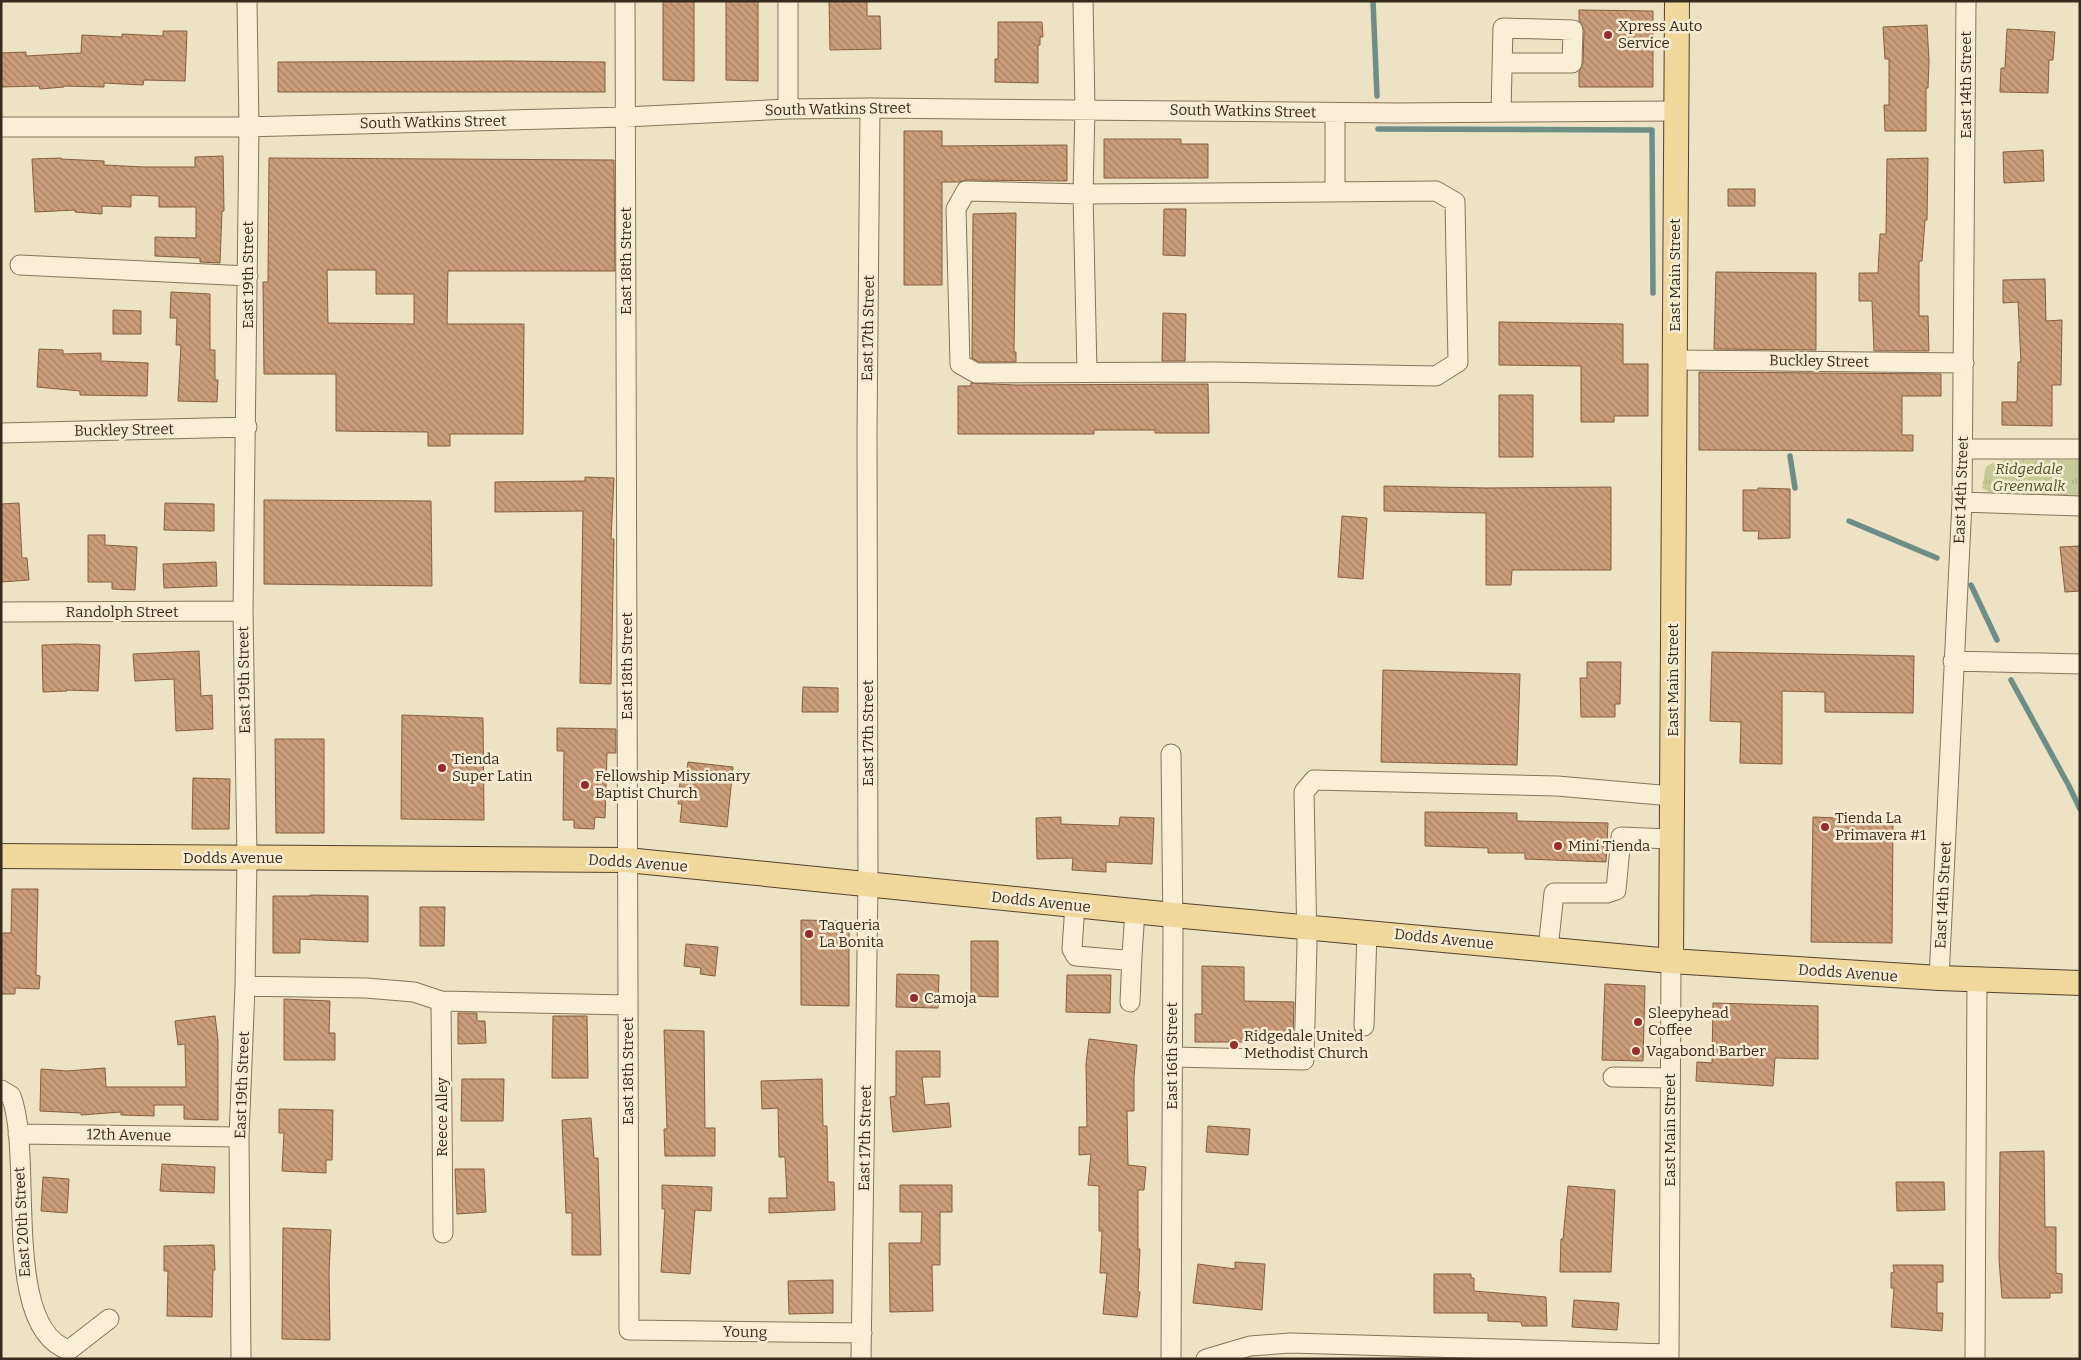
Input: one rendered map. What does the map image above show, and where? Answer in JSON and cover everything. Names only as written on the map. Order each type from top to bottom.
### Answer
[{"type":"main road","name":"East Main Street","points":[[1671,961],[1677,1]]},
{"type":"main road","name":"Dodds Avenue","points":[[1,856],[627,860],[1172,915],[1671,961],[1939,978],[2080,983]]},
{"type":"street","name":"East 19th Street","points":[[241,1359],[239,1137],[246,986],[247,858],[244,611],[249,127],[248,1]]},
{"type":"street","name":"East 18th Street","points":[[625,1],[629,1330]]},
{"type":"street","points":[[788,1],[788,109]]},
{"type":"street","points":[[1084,1],[1085,109],[1083,194],[1087,371]]},
{"type":"street","name":"East 14th Street","points":[[1939,978],[1962,502],[1966,1]]},
{"type":"street","points":[[1501,112],[1502,62]]},
{"type":"street","name":"South Watkins Street","points":[[1,127],[249,127],[625,117],[788,109],[870,108],[1335,113],[1675,111]]},
{"type":"street","name":"East 17th Street","points":[[861,1359],[868,885],[867,432],[870,108]]},
{"type":"street","points":[[1335,113],[1335,192]]},
{"type":"street","points":[[966,191],[1083,194],[1436,191],[1456,202],[1458,362],[1436,376],[1087,371],[976,373],[960,364],[956,208],[966,191]]},
{"type":"street","points":[[20,266],[248,276]]},
{"type":"street","name":"Buckley Street","points":[[1675,360],[1964,363]]},
{"type":"street","name":"Buckley Street","points":[[1,434],[247,427]]},
{"type":"street","points":[[1963,449],[2080,449]]},
{"type":"street","points":[[1962,502],[2080,506]]},
{"type":"street","name":"Randolph Street","points":[[1,612],[244,611]]},
{"type":"street","points":[[1953,661],[2080,664]]},
{"type":"street","name":"East 16th Street","points":[[1171,754],[1171,1359]]},
{"type":"street","points":[[1172,1057],[1304,1060],[1306,927],[1304,792],[1314,780],[1557,786],[1672,796]]},
{"type":"street","points":[[1548,949],[1554,893],[1607,893],[1616,890],[1621,837],[1671,839]]},
{"type":"street","points":[[1075,905],[1072,949],[1076,956],[1124,960],[1132,955]]},
{"type":"street","points":[[1130,1002],[1135,911]]},
{"type":"street","points":[[1364,1026],[1367,932]]},
{"type":"street","name":"East Main Street","points":[[1669,1356],[1671,961]]},
{"type":"street","points":[[1975,1359],[1977,980]]},
{"type":"street","points":[[246,986],[366,988],[414,992],[441,1001],[628,1005]]},
{"type":"street","name":"Reece Alley","points":[[441,1001],[443,1233]]},
{"type":"street","points":[[1612,1077],[1670,1078]]},
{"type":"street","name":"East 20th Street","points":[[2,1090],[11,1096],[16,1108],[20,1246],[26,1290],[35,1321],[45,1337],[58,1346],[69,1350],[109,1319]]},
{"type":"street","name":"12th Avenue","points":[[18,1134],[239,1137]]},
{"type":"street","name":"Young","points":[[629,1330],[862,1333]]},
{"type":"street","points":[[1206,1359],[1250,1346],[1290,1343],[1669,1356]]},
{"type":"green space","name":"Ridgedale Greenwalk","points":[[2005,460],[2080,460],[2080,496],[1998,493],[1989,492],[1982,488],[1988,465]]},
{"type":"building","points":[[663,1],[694,1],[694,81],[663,80]]},
{"type":"building","points":[[726,1],[758,1],[758,81],[726,80]]},
{"type":"building","points":[[829,1],[867,1],[867,16],[880,16],[881,49],[830,50]]},
{"type":"building","points":[[1579,10],[1653,11],[1653,87],[1579,87],[1579,72],[1583,63],[1584,30],[1579,21]]},
{"type":"building","points":[[998,22],[1042,22],[1043,37],[1040,37],[1040,45],[1038,45],[1038,83],[995,82],[995,59],[998,59]]},
{"type":"building","points":[[1927,25],[1929,61],[1928,88],[1926,88],[1926,131],[1885,131],[1884,105],[1889,105],[1889,59],[1885,59],[1883,27]]},
{"type":"building","points":[[2007,29],[2055,32],[2053,60],[2049,60],[2048,93],[2000,92],[2001,68],[2005,68]]},
{"type":"building","points":[[163,31],[187,31],[185,81],[144,80],[143,85],[104,83],[104,87],[64,86],[40,89],[39,86],[1,87],[1,53],[26,52],[26,56],[81,53],[82,35],[122,37],[122,34],[163,36]]},
{"type":"building","points":[[278,62],[605,62],[605,92],[278,92]]},
{"type":"building","points":[[904,131],[942,131],[942,146],[1067,145],[1067,181],[966,180],[942,182],[942,285],[904,285]]},
{"type":"building","points":[[1104,139],[1181,139],[1181,144],[1208,144],[1208,178],[1104,178]]},
{"type":"building","points":[[2043,150],[2044,181],[2004,183],[2003,152]]},
{"type":"building","points":[[223,156],[224,211],[222,211],[220,263],[200,262],[200,258],[155,256],[155,237],[196,238],[196,207],[159,207],[159,196],[131,195],[131,207],[102,206],[102,214],[75,212],[75,210],[35,212],[32,159],[61,158],[104,161],[104,165],[144,167],[195,167],[195,157]]},
{"type":"building","points":[[269,158],[614,160],[615,271],[448,271],[447,324],[524,324],[523,434],[450,434],[450,446],[428,446],[428,432],[336,431],[336,374],[264,374],[263,282],[268,282]],"holes":[[[327,270],[376,270],[376,294],[414,294],[414,324],[328,323]]]},
{"type":"building","points":[[1928,158],[1927,220],[1925,220],[1922,261],[1919,261],[1919,316],[1928,316],[1929,351],[1874,351],[1872,301],[1859,301],[1859,273],[1878,273],[1880,234],[1886,234],[1887,159]]},
{"type":"building","points":[[1728,189],[1755,189],[1755,206],[1728,206]]},
{"type":"building","points":[[1164,209],[1186,209],[1185,256],[1163,255]]},
{"type":"building","points":[[1016,213],[1014,352],[1016,352],[1016,362],[979,362],[972,358],[973,214]]},
{"type":"building","points":[[1716,272],[1816,273],[1816,350],[1714,349]]},
{"type":"building","points":[[2045,279],[2046,321],[2062,320],[2061,385],[2052,385],[2052,426],[2002,425],[2002,402],[2017,402],[2018,362],[2021,362],[2018,302],[2003,303],[2003,280]]},
{"type":"building","points":[[171,292],[210,294],[210,350],[215,350],[215,380],[218,380],[217,402],[178,401],[181,345],[176,345],[177,318],[170,318]]},
{"type":"building","points":[[113,310],[141,311],[141,334],[113,334]]},
{"type":"building","points":[[1163,313],[1186,314],[1185,361],[1162,361]]},
{"type":"building","points":[[1499,322],[1623,324],[1623,364],[1648,364],[1648,416],[1614,416],[1614,422],[1581,422],[1581,366],[1499,365]]},
{"type":"building","points":[[39,349],[63,350],[63,354],[101,353],[101,361],[148,363],[147,396],[80,395],[80,391],[37,387]]},
{"type":"building","points":[[1699,372],[1941,374],[1941,396],[1902,396],[1902,435],[1913,435],[1913,451],[1699,450]]},
{"type":"building","points":[[971,383],[1015,385],[1208,384],[1209,433],[1155,433],[1155,430],[1094,430],[1094,434],[958,434],[958,386],[971,386]]},
{"type":"building","points":[[1499,395],[1533,395],[1533,457],[1499,457]]},
{"type":"building","points":[[585,477],[614,478],[611,539],[614,539],[611,684],[580,683],[583,511],[495,512],[495,482],[585,481]]},
{"type":"building","points":[[1384,486],[1486,488],[1611,487],[1611,570],[1512,570],[1511,585],[1486,585],[1486,513],[1384,511]]},
{"type":"building","points":[[1758,488],[1790,489],[1790,538],[1758,539],[1759,531],[1743,531],[1743,490],[1758,490]]},
{"type":"building","points":[[264,500],[431,501],[432,586],[264,584]]},
{"type":"building","points":[[19,503],[22,558],[27,558],[29,580],[1,582],[1,504]]},
{"type":"building","points":[[165,503],[214,504],[214,531],[164,530]]},
{"type":"building","points":[[1342,516],[1367,518],[1363,579],[1338,577]]},
{"type":"building","points":[[88,535],[105,535],[105,545],[137,547],[135,590],[112,589],[112,582],[88,582]]},
{"type":"building","points":[[2080,546],[2080,591],[2065,592],[2060,547]]},
{"type":"building","points":[[216,562],[217,586],[164,588],[163,564]]},
{"type":"building","points":[[42,645],[100,645],[98,691],[67,690],[43,692]]},
{"type":"building","points":[[199,651],[201,696],[212,695],[213,729],[176,731],[174,679],[135,681],[133,654]]},
{"type":"building","points":[[1712,652],[1914,656],[1913,713],[1825,712],[1825,692],[1782,691],[1782,764],[1740,763],[1741,722],[1710,721]]},
{"type":"building","points":[[1587,662],[1621,662],[1620,704],[1615,704],[1615,717],[1581,717],[1580,678],[1587,678]]},
{"type":"building","points":[[1383,670],[1520,674],[1517,765],[1381,762]]},
{"type":"building","points":[[803,687],[838,688],[838,712],[802,712]]},
{"type":"building","name":"Tienda Super Latin","points":[[402,715],[483,718],[484,820],[401,819]]},
{"type":"building","name":"Fellowship Missionary Baptist Church","points":[[557,728],[616,729],[616,753],[607,753],[605,818],[595,817],[594,829],[574,828],[574,820],[563,820],[564,751],[557,751]]},
{"type":"building","points":[[275,739],[324,739],[324,833],[276,833]]},
{"type":"building","points":[[688,762],[733,767],[727,827],[680,822],[682,804],[678,804],[680,783],[685,783]]},
{"type":"building","points":[[193,778],[230,779],[229,829],[192,829]]},
{"type":"building","points":[[1425,812],[1517,813],[1517,821],[1608,823],[1606,862],[1525,859],[1525,853],[1488,853],[1488,848],[1425,846]]},
{"type":"building","points":[[1061,817],[1061,824],[1119,826],[1120,817],[1154,818],[1152,864],[1106,862],[1106,872],[1072,870],[1073,858],[1037,859],[1036,818]]},
{"type":"building","points":[[1813,817],[1837,818],[1837,822],[1893,822],[1892,943],[1811,942]]},
{"type":"building","points":[[12,889],[38,889],[36,975],[40,976],[39,989],[15,988],[15,994],[1,994],[1,933],[11,933]]},
{"type":"building","points":[[273,896],[368,896],[368,942],[300,939],[300,953],[273,953]]},
{"type":"building","points":[[420,907],[445,907],[444,946],[420,946]]},
{"type":"building","points":[[801,920],[849,921],[849,1006],[801,1005]]},
{"type":"building","points":[[971,941],[998,941],[998,997],[971,996]]},
{"type":"building","points":[[686,944],[718,947],[715,976],[700,974],[701,968],[684,966]]},
{"type":"building","points":[[1202,966],[1244,967],[1244,1001],[1294,1002],[1293,1040],[1244,1039],[1244,1042],[1195,1042],[1195,1014],[1202,1014]]},
{"type":"building","points":[[897,974],[939,975],[938,1008],[896,1007]]},
{"type":"building","points":[[1067,975],[1111,975],[1110,1013],[1066,1012]]},
{"type":"building","points":[[1605,984],[1645,986],[1643,1061],[1602,1060]]},
{"type":"building","points":[[284,999],[330,1001],[329,1033],[335,1033],[335,1060],[284,1060]]},
{"type":"building","points":[[1713,1003],[1818,1006],[1818,1059],[1775,1058],[1773,1086],[1696,1081],[1697,1062],[1712,1063]]},
{"type":"building","points":[[458,1013],[477,1013],[477,1021],[485,1021],[486,1043],[458,1044]]},
{"type":"building","points":[[215,1016],[218,1040],[218,1120],[184,1119],[184,1105],[154,1105],[154,1116],[121,1115],[121,1112],[81,1115],[81,1113],[40,1111],[41,1069],[67,1071],[105,1068],[106,1087],[186,1087],[185,1044],[178,1045],[175,1021]]},
{"type":"building","points":[[553,1016],[587,1016],[588,1078],[552,1078]]},
{"type":"building","points":[[664,1030],[704,1031],[705,1128],[715,1128],[715,1156],[665,1156],[664,1129],[667,1129]]},
{"type":"building","points":[[1089,1039],[1137,1045],[1134,1077],[1134,1111],[1127,1111],[1128,1165],[1146,1167],[1144,1190],[1138,1190],[1138,1249],[1140,1249],[1138,1292],[1140,1292],[1137,1317],[1103,1314],[1107,1273],[1100,1273],[1102,1231],[1099,1231],[1099,1186],[1088,1185],[1091,1154],[1079,1155],[1079,1127],[1087,1127],[1086,1064]]},
{"type":"building","points":[[896,1051],[940,1051],[940,1077],[922,1077],[925,1105],[949,1103],[951,1127],[893,1132],[890,1097],[896,1096]]},
{"type":"building","points":[[462,1079],[504,1079],[503,1121],[461,1121]]},
{"type":"building","points":[[822,1079],[823,1126],[827,1126],[828,1182],[834,1182],[835,1210],[769,1213],[769,1198],[787,1198],[785,1157],[779,1157],[778,1108],[762,1109],[761,1081]]},
{"type":"building","points":[[279,1109],[333,1110],[332,1160],[326,1160],[326,1173],[282,1171],[284,1133],[279,1133]]},
{"type":"building","points":[[591,1118],[594,1158],[598,1158],[601,1255],[572,1255],[572,1213],[566,1213],[562,1120]]},
{"type":"building","points":[[1208,1126],[1250,1129],[1248,1155],[1206,1152]]},
{"type":"building","points":[[2044,1151],[2045,1227],[2056,1227],[2056,1273],[2062,1274],[2062,1293],[2050,1293],[2050,1298],[2002,1298],[1999,1259],[2000,1152]]},
{"type":"building","points":[[162,1164],[215,1167],[214,1193],[160,1191]]},
{"type":"building","points":[[455,1169],[484,1169],[486,1212],[457,1214]]},
{"type":"building","points":[[43,1177],[69,1179],[67,1213],[41,1211]]},
{"type":"building","points":[[1896,1182],[1944,1182],[1945,1210],[1897,1211]]},
{"type":"building","points":[[662,1185],[712,1187],[711,1211],[695,1210],[690,1274],[661,1272],[665,1209],[662,1209]]},
{"type":"building","points":[[900,1185],[952,1185],[952,1212],[940,1212],[940,1265],[932,1265],[933,1311],[890,1312],[889,1243],[921,1243],[922,1212],[900,1212]]},
{"type":"building","points":[[1568,1186],[1615,1190],[1611,1272],[1560,1272],[1561,1239],[1563,1239]]},
{"type":"building","points":[[283,1228],[331,1230],[329,1272],[330,1340],[282,1339]]},
{"type":"building","points":[[214,1245],[215,1270],[213,1270],[212,1317],[167,1316],[168,1271],[164,1271],[164,1246]]},
{"type":"building","points":[[1235,1262],[1265,1264],[1262,1310],[1193,1303],[1198,1264],[1235,1269]]},
{"type":"building","points":[[1893,1265],[1943,1265],[1943,1282],[1937,1282],[1937,1313],[1943,1313],[1942,1331],[1891,1327],[1894,1288],[1891,1288],[1891,1273],[1894,1272]]},
{"type":"building","points":[[1434,1274],[1471,1274],[1471,1278],[1474,1278],[1474,1291],[1546,1297],[1547,1326],[1522,1326],[1521,1322],[1488,1321],[1488,1313],[1434,1313]]},
{"type":"building","points":[[833,1280],[833,1313],[789,1314],[788,1281]]},
{"type":"building","points":[[1574,1300],[1619,1303],[1617,1330],[1572,1327]]},
{"type":"waterway","points":[[1373,1],[1377,96]]},
{"type":"waterway","points":[[1378,129],[1652,130],[1653,293]]},
{"type":"waterway","points":[[1790,456],[1795,488]]},
{"type":"waterway","points":[[1849,521],[1937,558]]},
{"type":"waterway","points":[[1971,585],[1997,640]]},
{"type":"waterway","points":[[2011,680],[2080,809]]},
{"type":"place","name":"Xpress Auto Service","points":[[1608,35]]},
{"type":"place","name":"Tienda Super Latin","points":[[442,768]]},
{"type":"place","name":"Fellowship Missionary Baptist Church","points":[[585,785]]},
{"type":"place","name":"Tienda La Primavera #1","points":[[1825,827]]},
{"type":"place","name":"Mini Tienda","points":[[1558,846]]},
{"type":"place","name":"Taqueria La Bonita","points":[[809,934]]},
{"type":"place","name":"Camoja","points":[[914,998]]},
{"type":"place","name":"Sleepyhead Coffee","points":[[1638,1022]]},
{"type":"place","name":"Ridgedale United Methodist Church","points":[[1234,1045]]},
{"type":"place","name":"Vagabond Barber","points":[[1636,1051]]}]
